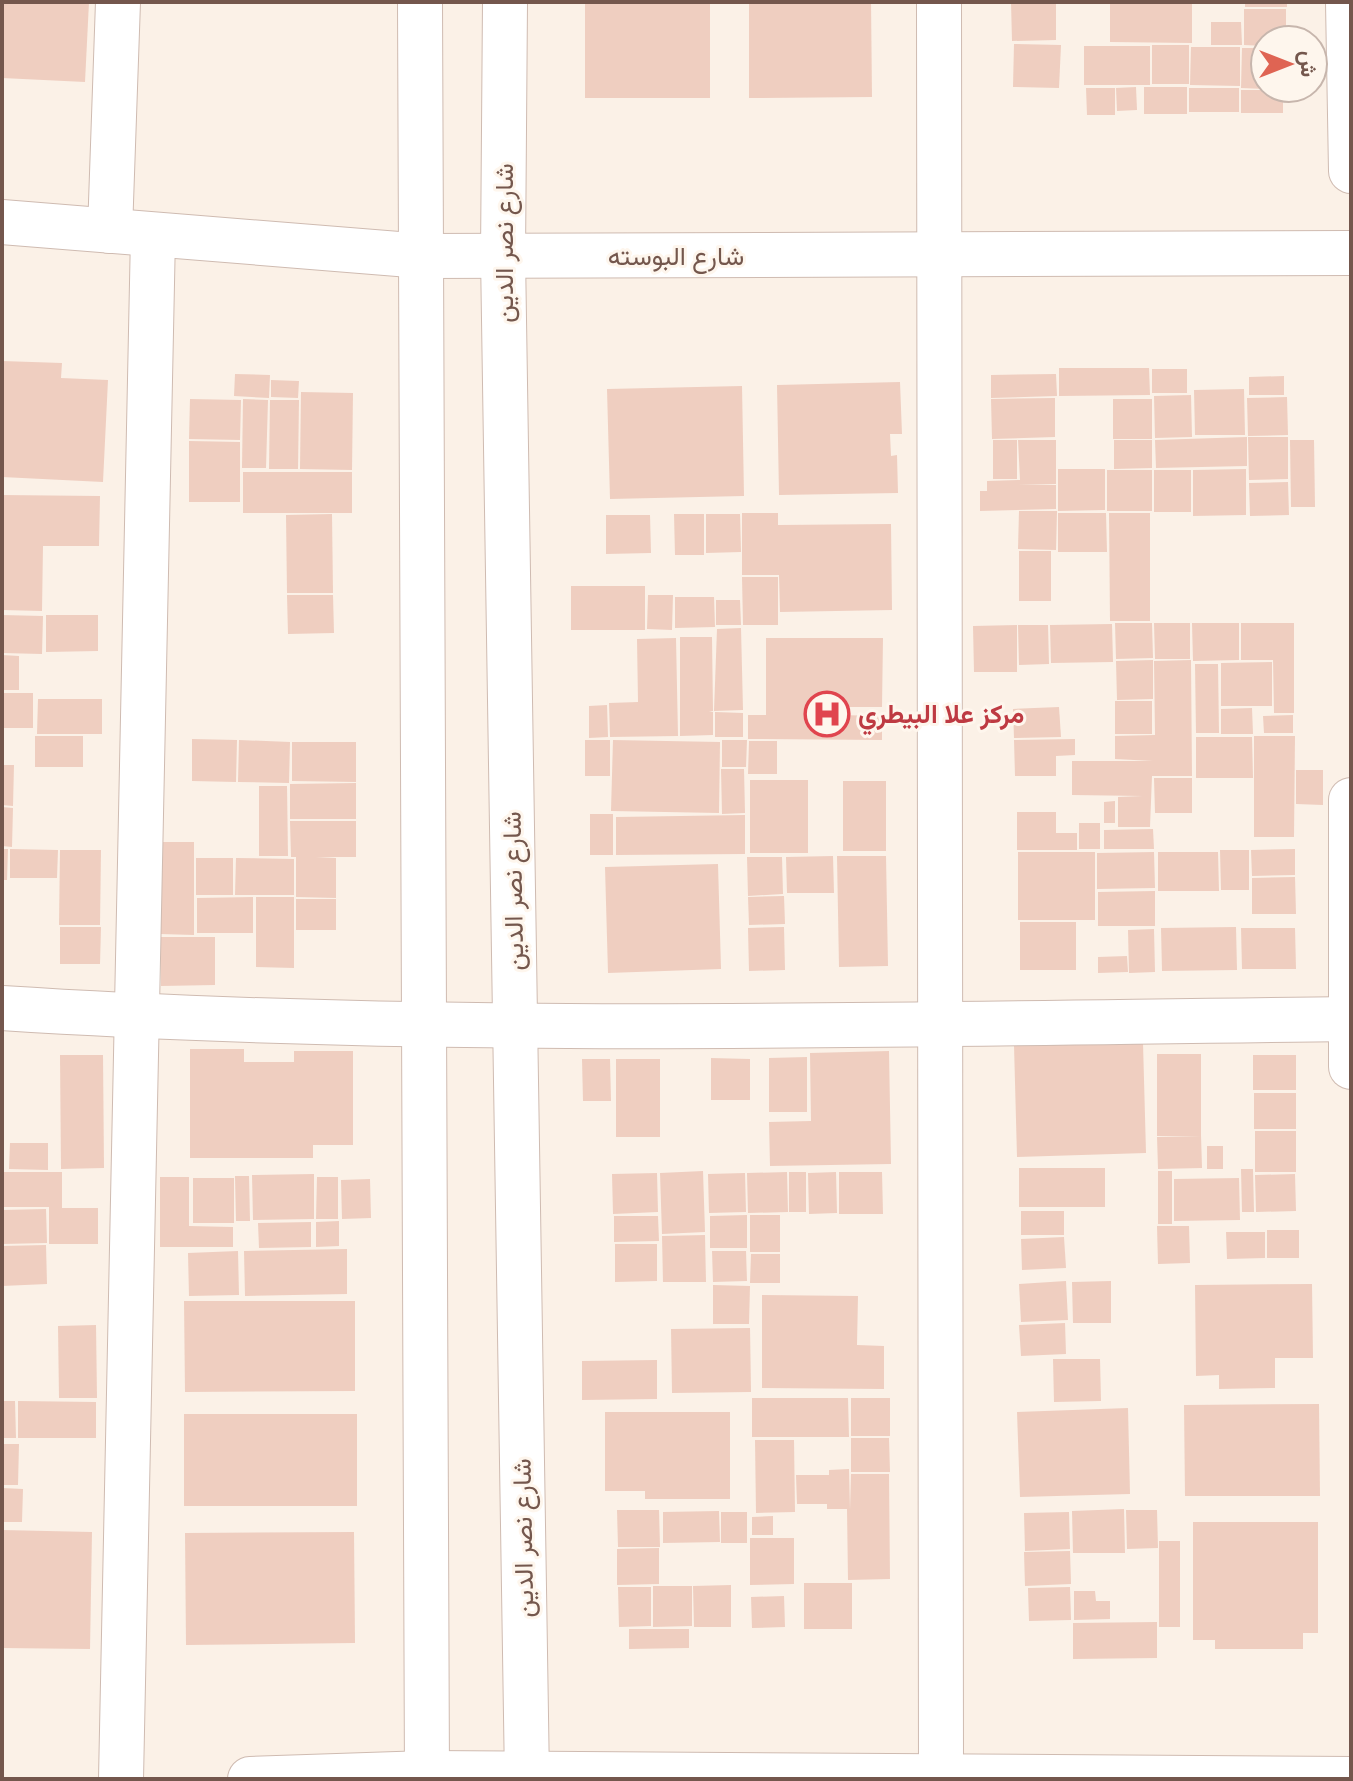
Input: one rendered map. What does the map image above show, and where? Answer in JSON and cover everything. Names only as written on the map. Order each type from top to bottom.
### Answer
[{"type":"street","points":[[110,231],[118,2]]},
{"type":"street","points":[[420,2],[427,1776]]},
{"type":"street","name":"شارع نصر الدين","points":[[505,2],[503,256],[527,1776]]},
{"type":"street","points":[[939,2],[941,1776]]},
{"type":"street","points":[[1348,2],[1351,171]]},
{"type":"street","name":"شارع البوسته","points":[[2,222],[423,256],[1351,253]]},
{"type":"street","points":[[121,1779],[153,235]]},
{"type":"street","points":[[1351,800],[1351,1067]]},
{"type":"street","points":[[2,1008],[139,1017],[515,1028],[1351,1019]]},
{"type":"street","points":[[250,1779],[427,1776],[1351,1779]]},
{"type":"building","points":[[2,2],[89,2],[85,82],[2,78]]},
{"type":"building","points":[[585,2],[710,2],[710,98],[585,98]]},
{"type":"building","points":[[749,2],[871,2],[872,97],[749,98]]},
{"type":"building","points":[[1011,2],[1056,2],[1056,40],[1012,41]]},
{"type":"building","points":[[1110,2],[1192,2],[1192,43],[1110,42]]},
{"type":"building","points":[[1245,2],[1287,2],[1287,7],[1245,7]]},
{"type":"building","points":[[1244,9],[1286,9],[1286,24],[1249,24],[1249,45],[1244,45]]},
{"type":"building","points":[[1211,22],[1241,22],[1242,45],[1211,45]]},
{"type":"building","points":[[1014,44],[1061,45],[1059,88],[1013,87]]},
{"type":"building","points":[[1152,45],[1189,45],[1189,84],[1152,84]]},
{"type":"building","points":[[1084,46],[1150,46],[1150,85],[1084,85]]},
{"type":"building","points":[[1191,47],[1240,47],[1240,86],[1190,85]]},
{"type":"building","points":[[1242,48],[1249,48],[1249,88],[1241,88]]},
{"type":"building","points":[[1136,87],[1137,110],[1117,111],[1116,88]]},
{"type":"building","points":[[1144,87],[1187,87],[1187,114],[1144,114]]},
{"type":"building","points":[[1086,88],[1115,88],[1115,115],[1087,115]]},
{"type":"building","points":[[1189,88],[1239,88],[1239,112],[1189,112]]},
{"type":"building","points":[[1241,90],[1249,90],[1249,104],[1283,104],[1283,113],[1241,113]]},
{"type":"building","points":[[2,361],[62,363],[61,378],[108,380],[103,482],[2,477]]},
{"type":"building","points":[[1059,368],[1149,368],[1150,395],[1059,396]]},
{"type":"building","points":[[1152,369],[1187,369],[1187,393],[1152,393]]},
{"type":"building","points":[[235,374],[270,375],[269,398],[234,396]]},
{"type":"building","points":[[1056,374],[1057,396],[991,398],[991,375]]},
{"type":"building","points":[[1284,376],[1284,395],[1249,395],[1249,377]]},
{"type":"building","points":[[271,380],[299,381],[298,398],[271,397]]},
{"type":"building","points":[[900,382],[902,434],[890,434],[891,456],[897,455],[898,493],[779,495],[777,385]]},
{"type":"building","points":[[742,386],[744,496],[610,499],[607,389]]},
{"type":"building","points":[[1244,389],[1245,435],[1195,435],[1194,390]]},
{"type":"building","points":[[301,392],[353,393],[352,470],[300,469]]},
{"type":"building","points":[[1191,395],[1192,437],[1155,438],[1154,396]]},
{"type":"building","points":[[1287,397],[1288,435],[1248,436],[1247,398]]},
{"type":"building","points":[[1055,398],[1055,437],[992,439],[991,399]]},
{"type":"building","points":[[190,399],[241,400],[240,440],[189,439]]},
{"type":"building","points":[[243,399],[268,400],[266,468],[242,468]]},
{"type":"building","points":[[1113,399],[1152,399],[1152,439],[1113,439]]},
{"type":"building","points":[[270,400],[299,400],[298,469],[269,469]]},
{"type":"building","points":[[1247,437],[1247,466],[1156,468],[1155,440]]},
{"type":"building","points":[[1248,437],[1288,437],[1288,479],[1249,480]]},
{"type":"building","points":[[993,440],[1017,440],[1017,479],[993,479]]},
{"type":"building","points":[[1018,440],[1056,440],[1056,484],[1018,484],[1056,485],[1056,509],[980,511],[980,491],[987,491],[987,481],[1020,480]]},
{"type":"building","points":[[1114,440],[1152,440],[1152,468],[1114,469]]},
{"type":"building","points":[[1290,440],[1314,440],[1315,507],[1291,507]]},
{"type":"building","points":[[189,441],[240,442],[240,502],[189,502]]},
{"type":"building","points":[[1058,469],[1105,469],[1105,510],[1058,511]]},
{"type":"building","points":[[1246,469],[1246,515],[1193,516],[1193,470]]},
{"type":"building","points":[[1107,470],[1152,470],[1152,511],[1107,511]]},
{"type":"building","points":[[1154,470],[1191,470],[1191,512],[1154,512]]},
{"type":"building","points":[[243,472],[352,472],[352,513],[243,513]]},
{"type":"building","points":[[1288,482],[1289,515],[1250,516],[1249,483]]},
{"type":"building","points":[[2,495],[100,496],[99,546],[43,546],[42,611],[2,610]]},
{"type":"building","points":[[1019,511],[1057,511],[1056,550],[1018,549]]},
{"type":"building","points":[[742,513],[778,513],[778,525],[891,524],[892,610],[780,612],[779,575],[742,575]]},
{"type":"building","points":[[1058,513],[1106,513],[1107,552],[1058,552]]},
{"type":"building","points":[[1109,513],[1150,513],[1150,621],[1110,621]]},
{"type":"building","points":[[332,514],[333,593],[287,593],[286,515]]},
{"type":"building","points":[[674,514],[704,514],[704,555],[675,555]]},
{"type":"building","points":[[706,514],[740,514],[741,552],[706,553]]},
{"type":"building","points":[[606,515],[650,515],[651,553],[606,554]]},
{"type":"building","points":[[1019,551],[1051,551],[1051,601],[1019,601]]},
{"type":"building","points":[[742,577],[778,577],[778,625],[743,625]]},
{"type":"building","points":[[571,586],[645,586],[645,630],[571,630]]},
{"type":"building","points":[[287,595],[333,595],[334,633],[288,634]]},
{"type":"building","points":[[648,595],[673,595],[672,630],[647,629]]},
{"type":"building","points":[[675,597],[714,597],[715,627],[675,628]]},
{"type":"building","points":[[716,600],[740,600],[741,625],[716,625]]},
{"type":"building","points":[[2,615],[43,616],[42,654],[2,653]]},
{"type":"building","points":[[46,615],[98,615],[98,651],[46,652]]},
{"type":"building","points":[[1115,623],[1152,623],[1153,658],[1116,659]]},
{"type":"building","points":[[1154,623],[1190,623],[1190,659],[1155,659]]},
{"type":"building","points":[[1192,623],[1239,623],[1239,660],[1193,661]]},
{"type":"building","points":[[1241,623],[1294,623],[1294,713],[1274,713],[1273,660],[1241,660]]},
{"type":"building","points":[[1112,624],[1113,662],[1051,663],[1050,625]]},
{"type":"building","points":[[1017,625],[1017,672],[974,672],[973,626]]},
{"type":"building","points":[[1018,625],[1048,625],[1049,664],[1019,665]]},
{"type":"building","points":[[741,628],[743,710],[714,711],[717,629]]},
{"type":"building","points":[[680,637],[712,637],[713,711],[709,711],[713,712],[713,735],[680,736]]},
{"type":"building","points":[[676,638],[678,736],[610,737],[609,703],[638,702],[637,639]]},
{"type":"building","points":[[766,638],[883,638],[882,707],[839,707],[839,715],[882,716],[882,740],[748,739],[748,715],[766,715]]},
{"type":"building","points":[[2,655],[19,656],[19,690],[2,690]]},
{"type":"building","points":[[1153,660],[1153,699],[1117,700],[1116,661]]},
{"type":"building","points":[[1191,660],[1192,776],[1152,776],[1150,827],[1118,827],[1118,797],[1143,796],[1072,795],[1072,761],[1153,761],[1115,759],[1115,736],[1155,735],[1154,661]]},
{"type":"building","points":[[1272,662],[1272,706],[1221,706],[1221,663]]},
{"type":"building","points":[[1195,664],[1218,664],[1219,733],[1196,733]]},
{"type":"building","points":[[2,693],[33,693],[33,728],[2,728]]},
{"type":"building","points":[[38,699],[102,699],[102,734],[37,734]]},
{"type":"building","points":[[1115,701],[1152,701],[1152,734],[1115,734]]},
{"type":"building","points":[[607,705],[608,737],[589,738],[589,706]]},
{"type":"building","points":[[1059,707],[1061,737],[1014,738],[1013,709]]},
{"type":"building","points":[[1252,708],[1253,734],[1221,734],[1221,709]]},
{"type":"building","points":[[715,712],[743,713],[743,737],[715,737]]},
{"type":"building","points":[[1293,715],[1293,733],[1264,733],[1263,716]]},
{"type":"building","points":[[35,736],[83,736],[83,767],[35,767]]},
{"type":"building","points":[[1254,736],[1295,736],[1294,837],[1254,837]]},
{"type":"building","points":[[1196,737],[1252,737],[1253,778],[1196,778]]},
{"type":"building","points":[[192,739],[237,740],[236,782],[192,781]]},
{"type":"building","points":[[1075,739],[1075,755],[1056,756],[1056,776],[1015,776],[1014,740]]},
{"type":"building","points":[[239,740],[290,742],[289,783],[238,782]]},
{"type":"building","points":[[585,740],[610,740],[610,776],[585,776]]},
{"type":"building","points":[[613,740],[720,742],[719,813],[611,811]]},
{"type":"building","points":[[722,740],[747,740],[746,767],[722,767]]},
{"type":"building","points":[[749,741],[777,741],[777,774],[748,774]]},
{"type":"building","points":[[292,742],[356,742],[356,782],[292,781]]},
{"type":"building","points":[[2,765],[14,765],[13,806],[2,805]]},
{"type":"building","points":[[721,769],[744,769],[745,813],[722,814]]},
{"type":"building","points":[[1296,770],[1323,770],[1323,805],[1296,804]]},
{"type":"building","points":[[1154,778],[1192,778],[1192,813],[1155,813]]},
{"type":"building","points":[[750,780],[808,780],[808,853],[750,853]]},
{"type":"building","points":[[843,781],[886,781],[886,851],[843,851]]},
{"type":"building","points":[[356,783],[356,819],[290,819],[290,784]]},
{"type":"building","points":[[259,786],[287,786],[288,856],[259,856]]},
{"type":"building","points":[[1115,801],[1115,823],[1104,823],[1104,802]]},
{"type":"building","points":[[2,807],[13,808],[12,847],[2,846]]},
{"type":"building","points":[[1017,812],[1056,812],[1056,833],[1077,833],[1077,850],[1017,850]]},
{"type":"building","points":[[590,814],[613,814],[613,855],[590,855]]},
{"type":"building","points":[[745,815],[745,854],[616,855],[616,817]]},
{"type":"building","points":[[290,821],[356,821],[356,857],[316,857],[336,858],[336,898],[296,897],[296,857],[291,857]]},
{"type":"building","points":[[1079,823],[1100,823],[1100,849],[1079,849]]},
{"type":"building","points":[[1153,829],[1154,849],[1104,849],[1104,830]]},
{"type":"building","points":[[160,842],[194,842],[194,935],[160,934]]},
{"type":"building","points":[[2,849],[8,849],[7,880],[2,880]]},
{"type":"building","points":[[10,849],[58,850],[57,878],[10,878]]},
{"type":"building","points":[[1295,849],[1295,875],[1252,876],[1251,850]]},
{"type":"building","points":[[60,850],[101,850],[100,925],[59,925]]},
{"type":"building","points":[[1220,850],[1249,850],[1249,890],[1221,890]]},
{"type":"building","points":[[1018,852],[1095,852],[1095,920],[1018,920]]},
{"type":"building","points":[[1154,852],[1155,888],[1097,889],[1097,853]]},
{"type":"building","points":[[1158,852],[1218,852],[1219,891],[1158,891]]},
{"type":"building","points":[[833,856],[834,893],[787,893],[786,857]]},
{"type":"building","points":[[837,856],[886,856],[888,966],[839,967]]},
{"type":"building","points":[[747,857],[782,857],[783,894],[748,896]]},
{"type":"building","points":[[196,858],[233,858],[233,895],[196,895]]},
{"type":"building","points":[[236,858],[294,859],[294,895],[235,895]]},
{"type":"building","points":[[718,864],[721,969],[608,973],[605,867]]},
{"type":"building","points":[[1295,877],[1296,914],[1252,914],[1252,878]]},
{"type":"building","points":[[1155,891],[1155,926],[1098,926],[1098,892]]},
{"type":"building","points":[[784,896],[785,924],[749,925],[748,897]]},
{"type":"building","points":[[253,897],[253,933],[197,933],[197,898]]},
{"type":"building","points":[[256,897],[294,897],[294,968],[256,967]]},
{"type":"building","points":[[296,899],[336,899],[336,930],[296,930]]},
{"type":"building","points":[[1020,922],[1076,922],[1076,970],[1020,970]]},
{"type":"building","points":[[60,927],[101,927],[100,964],[60,964]]},
{"type":"building","points":[[784,927],[785,970],[749,971],[748,928]]},
{"type":"building","points":[[1236,927],[1237,970],[1162,971],[1161,928]]},
{"type":"building","points":[[1241,928],[1295,928],[1296,969],[1242,969]]},
{"type":"building","points":[[1154,929],[1155,972],[1129,973],[1128,930]]},
{"type":"building","points":[[161,937],[215,937],[215,985],[161,986]]},
{"type":"building","points":[[1127,956],[1128,972],[1098,973],[1098,957]]},
{"type":"building","points":[[1143,1043],[1146,1153],[1017,1157],[1014,1045]]},
{"type":"building","points":[[190,1049],[244,1049],[244,1062],[294,1062],[294,1051],[353,1051],[353,1145],[313,1145],[313,1158],[190,1158]]},
{"type":"building","points":[[889,1051],[891,1164],[770,1166],[769,1122],[811,1121],[810,1053]]},
{"type":"building","points":[[1157,1054],[1201,1054],[1201,1136],[1157,1136]]},
{"type":"building","points":[[60,1055],[103,1055],[104,1168],[61,1169]]},
{"type":"building","points":[[1253,1055],[1296,1055],[1296,1090],[1253,1090]]},
{"type":"building","points":[[807,1057],[807,1112],[769,1112],[769,1058]]},
{"type":"building","points":[[711,1058],[750,1059],[750,1100],[711,1100]]},
{"type":"building","points":[[582,1059],[610,1059],[611,1101],[583,1101]]},
{"type":"building","points":[[616,1059],[660,1059],[660,1137],[616,1137]]},
{"type":"building","points":[[1254,1093],[1296,1093],[1296,1129],[1254,1129]]},
{"type":"building","points":[[1255,1131],[1296,1131],[1296,1172],[1255,1172]]},
{"type":"building","points":[[1201,1136],[1202,1168],[1158,1169],[1157,1137]]},
{"type":"building","points":[[10,1143],[48,1143],[48,1170],[9,1169]]},
{"type":"building","points":[[1207,1146],[1223,1146],[1223,1169],[1207,1169]]},
{"type":"building","points":[[1019,1168],[1105,1168],[1105,1207],[1019,1207]]},
{"type":"building","points":[[1241,1169],[1253,1169],[1254,1212],[1242,1212]]},
{"type":"building","points":[[703,1171],[705,1232],[662,1234],[660,1173]]},
{"type":"building","points":[[1158,1171],[1172,1171],[1172,1224],[1158,1224]]},
{"type":"building","points":[[2,1172],[62,1172],[62,1208],[98,1208],[98,1244],[49,1244],[49,1207],[2,1207]]},
{"type":"building","points":[[787,1172],[788,1212],[748,1213],[747,1173]]},
{"type":"building","points":[[789,1172],[806,1172],[806,1212],[789,1212]]},
{"type":"building","points":[[836,1172],[837,1213],[809,1214],[808,1173]]},
{"type":"building","points":[[839,1172],[882,1172],[883,1214],[839,1214]]},
{"type":"building","points":[[657,1173],[658,1212],[613,1214],[612,1174]]},
{"type":"building","points":[[745,1173],[746,1212],[709,1213],[708,1174]]},
{"type":"building","points":[[314,1174],[314,1219],[253,1220],[252,1175]]},
{"type":"building","points":[[1295,1174],[1296,1211],[1256,1212],[1255,1175]]},
{"type":"building","points":[[235,1176],[249,1176],[250,1221],[236,1221]]},
{"type":"building","points":[[160,1177],[189,1177],[189,1226],[233,1227],[233,1247],[160,1247]]},
{"type":"building","points":[[317,1177],[338,1177],[338,1219],[316,1219]]},
{"type":"building","points":[[193,1178],[234,1178],[234,1223],[193,1223]]},
{"type":"building","points":[[1239,1178],[1240,1220],[1174,1221],[1174,1179]]},
{"type":"building","points":[[370,1179],[371,1218],[342,1219],[341,1180]]},
{"type":"building","points":[[46,1209],[47,1243],[2,1244],[2,1210]]},
{"type":"building","points":[[1021,1211],[1064,1211],[1064,1235],[1021,1235]]},
{"type":"building","points":[[747,1215],[747,1248],[710,1248],[710,1216]]},
{"type":"building","points":[[750,1215],[780,1215],[780,1252],[750,1252]]},
{"type":"building","points":[[614,1216],[658,1216],[659,1241],[614,1242]]},
{"type":"building","points":[[339,1221],[339,1246],[316,1247],[316,1222]]},
{"type":"building","points":[[311,1222],[311,1247],[259,1248],[258,1223]]},
{"type":"building","points":[[1157,1226],[1189,1226],[1190,1263],[1158,1264]]},
{"type":"building","points":[[1267,1230],[1299,1230],[1299,1258],[1267,1258]]},
{"type":"building","points":[[1226,1232],[1265,1232],[1265,1258],[1227,1259]]},
{"type":"building","points":[[705,1235],[706,1282],[663,1282],[662,1236]]},
{"type":"building","points":[[1064,1237],[1066,1268],[1022,1270],[1021,1239]]},
{"type":"building","points":[[615,1244],[657,1244],[657,1281],[615,1282]]},
{"type":"building","points":[[46,1245],[47,1284],[2,1286],[2,1246]]},
{"type":"building","points":[[347,1249],[347,1294],[245,1296],[244,1251]]},
{"type":"building","points":[[238,1251],[239,1295],[189,1296],[188,1253]]},
{"type":"building","points":[[712,1251],[746,1251],[747,1281],[713,1282]]},
{"type":"building","points":[[751,1254],[780,1254],[780,1283],[750,1283]]},
{"type":"building","points":[[1066,1281],[1068,1320],[1021,1322],[1019,1284]]},
{"type":"building","points":[[1111,1281],[1111,1323],[1073,1323],[1072,1282]]},
{"type":"building","points":[[1312,1284],[1313,1358],[1275,1358],[1275,1388],[1219,1389],[1219,1375],[1196,1376],[1195,1285]]},
{"type":"building","points":[[713,1285],[750,1286],[749,1324],[713,1324]]},
{"type":"building","points":[[762,1295],[858,1296],[857,1345],[884,1346],[884,1389],[762,1388]]},
{"type":"building","points":[[184,1301],[355,1301],[355,1391],[185,1392]]},
{"type":"building","points":[[1065,1323],[1066,1354],[1021,1356],[1019,1325]]},
{"type":"building","points":[[96,1325],[97,1398],[59,1398],[58,1326]]},
{"type":"building","points":[[750,1328],[751,1392],[672,1393],[671,1329]]},
{"type":"building","points":[[1053,1359],[1100,1359],[1101,1401],[1054,1402]]},
{"type":"building","points":[[657,1360],[657,1399],[582,1400],[582,1361]]},
{"type":"building","points":[[752,1398],[848,1398],[849,1437],[752,1437]]},
{"type":"building","points":[[851,1398],[890,1398],[890,1436],[851,1436]]},
{"type":"building","points":[[2,1401],[15,1401],[16,1438],[2,1438]]},
{"type":"building","points":[[18,1401],[96,1402],[96,1438],[18,1438]]},
{"type":"building","points":[[1319,1404],[1320,1496],[1185,1496],[1184,1405]]},
{"type":"building","points":[[1128,1408],[1130,1494],[1020,1497],[1017,1412]]},
{"type":"building","points":[[605,1412],[730,1412],[730,1499],[645,1499],[645,1491],[605,1491]]},
{"type":"building","points":[[184,1414],[357,1414],[357,1506],[184,1506]]},
{"type":"building","points":[[851,1438],[889,1438],[890,1472],[851,1472]]},
{"type":"building","points":[[755,1440],[794,1440],[795,1512],[756,1513]]},
{"type":"building","points":[[2,1444],[19,1444],[18,1485],[2,1485]]},
{"type":"building","points":[[849,1469],[850,1510],[851,1474],[889,1474],[890,1579],[848,1580],[847,1509],[827,1509],[827,1504],[797,1504],[796,1475],[829,1475],[829,1470]]},
{"type":"building","points":[[2,1488],[23,1489],[22,1522],[2,1522]]},
{"type":"building","points":[[1124,1509],[1125,1553],[1073,1553],[1072,1511]]},
{"type":"building","points":[[617,1510],[659,1510],[660,1547],[618,1547]]},
{"type":"building","points":[[1126,1510],[1157,1510],[1158,1548],[1127,1549]]},
{"type":"building","points":[[719,1511],[720,1542],[663,1543],[663,1512]]},
{"type":"building","points":[[721,1512],[747,1512],[747,1543],[721,1543]]},
{"type":"building","points":[[1069,1512],[1070,1549],[1025,1551],[1024,1513]]},
{"type":"building","points":[[773,1516],[773,1535],[752,1535],[752,1517]]},
{"type":"building","points":[[1193,1522],[1318,1522],[1318,1633],[1303,1633],[1303,1649],[1215,1649],[1215,1640],[1193,1640]]},
{"type":"building","points":[[2,1530],[92,1532],[90,1649],[2,1648]]},
{"type":"building","points":[[354,1532],[355,1643],[186,1645],[185,1533]]},
{"type":"building","points":[[750,1538],[794,1538],[794,1584],[750,1585]]},
{"type":"building","points":[[1159,1541],[1180,1541],[1180,1627],[1159,1627]]},
{"type":"building","points":[[659,1548],[659,1584],[617,1585],[617,1549]]},
{"type":"building","points":[[1070,1551],[1071,1584],[1025,1586],[1024,1552]]},
{"type":"building","points":[[804,1583],[852,1583],[852,1629],[804,1629]]},
{"type":"building","points":[[731,1585],[731,1627],[694,1627],[693,1586]]},
{"type":"building","points":[[653,1586],[692,1586],[692,1626],[653,1627]]},
{"type":"building","points":[[618,1587],[651,1587],[651,1626],[619,1627]]},
{"type":"building","points":[[1070,1587],[1071,1620],[1029,1621],[1028,1588]]},
{"type":"building","points":[[1074,1591],[1095,1591],[1096,1601],[1110,1601],[1110,1619],[1074,1620]]},
{"type":"building","points":[[784,1596],[785,1627],[752,1628],[751,1597]]},
{"type":"building","points":[[1157,1622],[1157,1658],[1073,1659],[1073,1623]]},
{"type":"building","points":[[629,1629],[689,1629],[689,1648],[629,1649]]},
{"type":"place","name":"مركز علا البيطري","points":[[827,714]]}]
